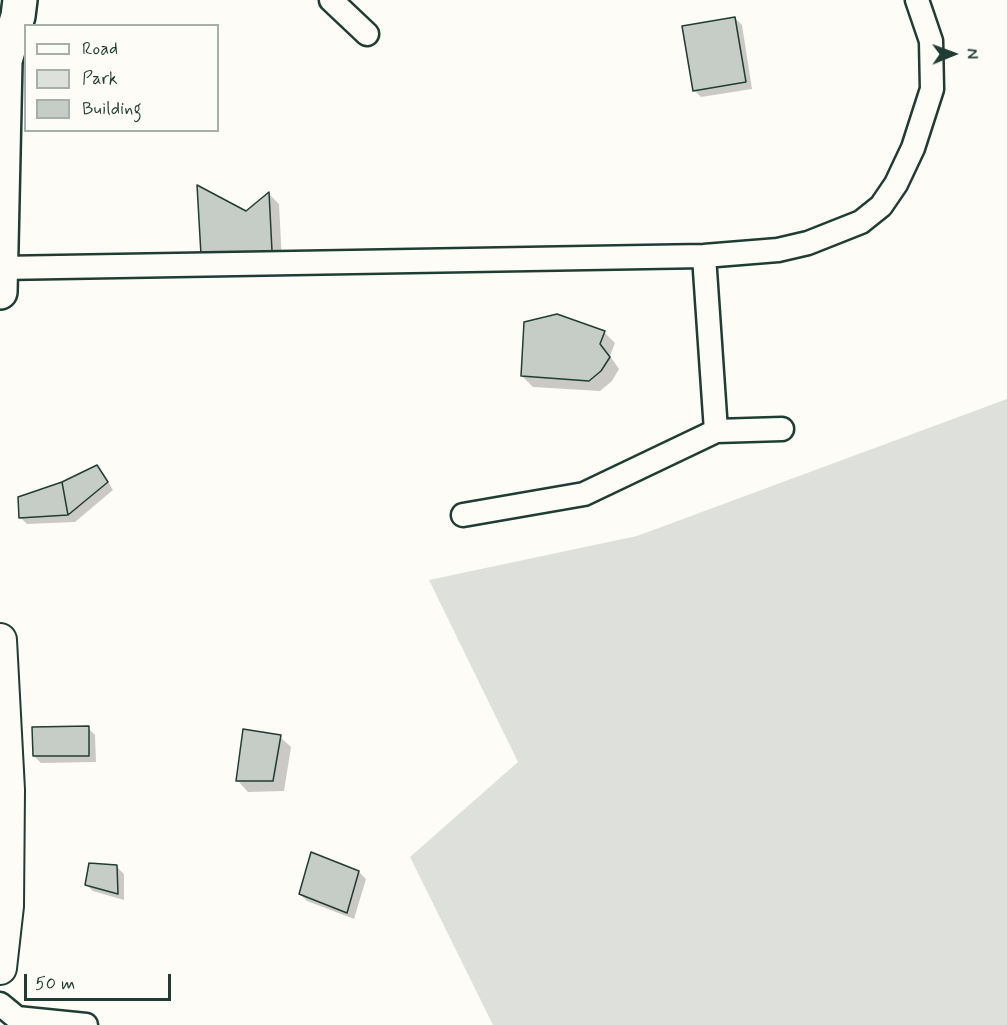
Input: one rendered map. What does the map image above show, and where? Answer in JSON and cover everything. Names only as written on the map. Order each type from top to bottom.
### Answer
[{"type":"main road","points":[[0,292],[3,53],[18,16],[20,0]]},
{"type":"street","points":[[332,0],[367,34]]},
{"type":"street","points":[[1,268],[704,256],[778,250],[808,243],[861,222],[881,206],[896,184],[913,148],[932,89],[932,41],[917,0]]},
{"type":"street","points":[[704,256],[716,431]]},
{"type":"street","points":[[463,515],[584,494],[716,431],[782,429]]},
{"type":"street","points":[[0,640],[8,790],[7,906],[0,968]]},
{"type":"street","points":[[0,1004],[17,1018],[86,1025]]},
{"type":"green space","points":[[1007,399],[1007,1025],[493,1025],[410,857],[518,762],[429,580],[637,536]]},
{"type":"building","points":[[735,17],[746,82],[693,91],[682,26]]},
{"type":"building","points":[[197,185],[246,211],[269,192],[272,251],[201,255]]},
{"type":"building","points":[[557,314],[605,331],[600,344],[610,357],[601,371],[589,381],[521,376],[524,322]]},
{"type":"building","points":[[97,465],[108,482],[68,515],[62,482]]},
{"type":"building","points":[[62,482],[68,515],[19,518],[18,497]]},
{"type":"building","points":[[89,726],[89,756],[33,756],[32,727]]},
{"type":"building","points":[[243,729],[281,735],[273,781],[236,781]]},
{"type":"building","points":[[311,852],[359,871],[347,913],[299,894]]},
{"type":"building","points":[[89,863],[117,865],[118,894],[85,885]]}]
